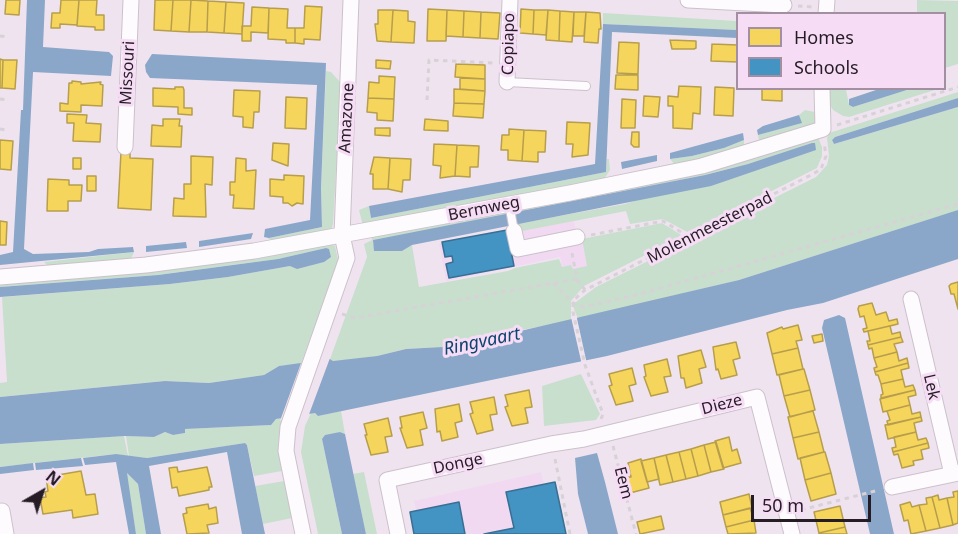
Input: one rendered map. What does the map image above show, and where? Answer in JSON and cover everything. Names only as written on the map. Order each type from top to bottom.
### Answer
[{"type":"street","name":"Missouri","points":[[125,147],[132,0]]},
{"type":"street","name":"Amazone","points":[[303,534],[286,451],[288,427],[347,258],[342,235],[351,0]]},
{"type":"street","name":"Copiapo","points":[[507,82],[510,0]]},
{"type":"street","points":[[688,0],[784,5]]},
{"type":"street","points":[[822,90],[823,129]]},
{"type":"street","name":"Bermweg","points":[[0,278],[175,262],[262,250],[702,166],[823,129]]},
{"type":"street","points":[[514,231],[518,249],[573,238]]},
{"type":"street","name":"Lek","points":[[892,487],[955,473],[911,299]]},
{"type":"street","name":"Dieze","points":[[584,439],[604,429],[757,397],[792,534]]},
{"type":"street","name":"Donge","points":[[398,534],[387,480],[551,444],[584,439]]},
{"type":"street","points":[[2,511],[6,534]]},
{"type":"lane","name":"Copiapo","points":[[507,82],[586,86]]},
{"type":"lane","points":[[509,204],[514,231]]},
{"type":"path","points":[[784,5],[826,7]]},
{"type":"path","points":[[0,36],[8,36]]},
{"type":"path","points":[[427,100],[429,60],[508,64]]},
{"type":"path","points":[[823,129],[958,87]]},
{"type":"path","points":[[0,99],[8,100]]},
{"type":"path","points":[[0,129],[6,130]]},
{"type":"path","name":"Molenmeesterpad","points":[[573,303],[585,290],[821,169],[826,156],[823,129]]},
{"type":"path","points":[[554,283],[573,303],[584,307],[958,204]]},
{"type":"path","points":[[585,290],[576,279],[573,238],[663,221],[689,237]]},
{"type":"path","points":[[342,314],[355,318],[576,279]]},
{"type":"path","name":"Eem","points":[[573,303],[585,365],[603,414],[604,429],[636,534]]},
{"type":"path","points":[[551,444],[570,534]]},
{"type":"path","points":[[787,514],[892,487]]},
{"type":"shaded area","points":[[574,221],[577,237],[582,239],[588,267],[563,272],[560,257],[446,281],[439,244]]},
{"type":"shaded area","points":[[541,472],[556,534],[421,534],[414,501]]},
{"type":"green space","points":[[917,0],[958,1],[958,64],[946,68],[946,12],[917,12]]},
{"type":"green space","points":[[603,13],[736,21],[736,30],[603,24]]},
{"type":"green space","points":[[326,71],[331,72],[341,83],[333,224],[331,230],[272,240],[264,237],[269,238],[322,227],[321,188]]},
{"type":"green space","points":[[828,90],[846,90],[849,105],[853,107],[907,90],[935,90],[849,117],[833,110],[829,103]]},
{"type":"green space","points":[[958,92],[958,98],[835,137],[832,140],[834,144],[958,107],[958,210],[947,216],[940,216],[739,280],[583,318],[577,317],[573,306],[596,287],[816,177],[827,165],[829,133]]},
{"type":"green space","points":[[805,110],[815,112],[815,123],[812,127],[761,142],[759,140],[758,135],[801,123],[799,115]]},
{"type":"green space","points":[[818,137],[822,147],[822,156],[817,168],[689,233],[663,219],[630,224],[626,211],[517,232],[515,224],[625,204],[815,143],[705,175],[513,214],[512,208]]},
{"type":"green space","points":[[744,140],[744,148],[676,166],[670,159],[724,148]]},
{"type":"green space","points":[[607,159],[609,159],[610,170],[602,182],[363,226],[359,210],[369,206],[371,218],[606,172]]},
{"type":"green space","points":[[508,209],[509,215],[373,240],[375,251],[402,251],[412,245],[419,287],[559,259],[562,267],[571,265],[573,269],[587,266],[582,239],[662,223],[683,236],[584,286],[571,301],[571,321],[442,347],[406,349],[348,360],[333,361],[330,359],[367,257],[364,244],[372,240],[371,235]]},
{"type":"green space","points":[[329,243],[335,246],[337,267],[301,364],[279,366],[264,375],[209,383],[165,381],[0,397],[0,383],[7,382],[2,297],[170,284],[228,277],[290,266],[326,248],[278,259],[157,275],[0,287],[0,283]]},
{"type":"green space","points":[[134,252],[130,261],[50,268],[44,262]]},
{"type":"green space","points":[[581,374],[600,414],[596,420],[544,426],[542,386]]},
{"type":"green space","points":[[341,411],[345,434],[340,432],[322,439],[342,534],[318,534],[301,452],[305,426],[311,413],[318,416]]},
{"type":"green space","points":[[285,417],[278,443],[282,471],[254,476],[245,443],[147,458],[129,456],[126,436],[154,437],[165,432],[173,435],[185,433],[184,429],[270,425],[276,419]]},
{"type":"green space","points":[[124,436],[128,456],[116,454],[0,467],[0,444]]},
{"type":"green space","points":[[126,472],[138,484],[146,534],[136,534]]},
{"type":"green space","points":[[364,472],[377,534],[366,534],[353,474]]},
{"type":"green space","points":[[284,481],[292,518],[263,524],[255,486]]},
{"type":"water","points":[[27,0],[45,0],[43,47],[109,52],[113,56],[111,76],[33,72],[24,249],[33,254],[89,252],[98,249],[133,247],[134,252],[0,265],[0,255],[13,252],[21,110],[23,110]]},
{"type":"water","points":[[603,24],[736,30],[736,38],[612,32],[606,172],[371,218],[369,206],[595,164]]},
{"type":"water","points":[[152,54],[326,63],[321,188],[322,227],[269,238],[264,237],[265,229],[310,220],[317,85],[150,78],[145,65]]},
{"type":"water","points":[[876,90],[907,90],[853,107],[849,105],[849,99]]},
{"type":"water","points":[[958,98],[958,107],[834,144],[832,140],[835,137]]},
{"type":"water","points":[[799,115],[802,123],[758,135],[757,130],[763,126]]},
{"type":"water","points":[[743,133],[744,140],[724,148],[670,159],[670,153]]},
{"type":"water","points":[[815,143],[816,150],[711,186],[412,245],[402,251],[374,251],[373,240],[705,175]]},
{"type":"water","points":[[657,155],[657,161],[622,169],[621,162]]},
{"type":"water","name":"Ringvaart","points":[[958,210],[958,259],[823,303],[607,356],[318,416],[315,413],[276,419],[271,425],[185,429],[185,433],[173,435],[165,432],[154,437],[125,436],[0,444],[0,397],[165,381],[209,383],[264,375],[279,366],[377,356],[406,349],[442,347],[486,339],[739,280]]},
{"type":"water","points":[[253,233],[251,239],[199,247],[199,241]]},
{"type":"water","points":[[186,242],[187,248],[146,252],[146,246]]},
{"type":"water","points":[[329,249],[331,257],[324,262],[297,269],[290,266],[170,284],[0,297],[0,287],[158,275],[278,259]]},
{"type":"water","points":[[839,315],[845,318],[894,534],[870,534],[822,328],[824,320]]},
{"type":"water","points":[[340,432],[345,434],[366,534],[342,534],[322,439],[325,435]]},
{"type":"water","points":[[245,443],[265,534],[242,534],[227,452],[149,466],[161,534],[146,534],[138,484],[127,473],[136,534],[129,534],[116,462],[85,465],[83,458],[116,454],[147,458]]},
{"type":"water","points":[[597,453],[618,534],[588,534],[578,494],[575,458]]},
{"type":"water","points":[[81,458],[83,466],[36,470],[35,463]]},
{"type":"water","points":[[33,463],[34,470],[0,474],[0,467]]},
{"type":"pier","points":[[576,314],[587,364],[582,365],[571,317]]},
{"type":"pier","points":[[330,358],[308,417],[280,421],[301,363]]},
{"type":"building: Homes","points":[[6,0],[20,0],[19,15],[5,14]]},
{"type":"building: Homes","points":[[61,0],[79,0],[77,25],[60,24],[60,28],[51,28],[52,13],[60,13]]},
{"type":"building: Homes","points":[[79,0],[97,0],[96,15],[104,15],[104,30],[77,26]]},
{"type":"building: Homes","points":[[155,0],[173,0],[171,31],[154,30]]},
{"type":"building: Homes","points":[[173,0],[191,0],[189,32],[171,31]]},
{"type":"building: Homes","points":[[191,0],[208,1],[207,32],[189,32]]},
{"type":"building: Homes","points":[[208,1],[226,2],[224,33],[207,32]]},
{"type":"building: Homes","points":[[226,2],[244,3],[242,34],[224,33]]},
{"type":"building: Homes","points":[[305,6],[322,7],[320,40],[304,39],[304,44],[295,43],[295,28],[304,28]]},
{"type":"building: Homes","points":[[252,7],[269,8],[268,33],[251,32],[251,41],[242,41],[242,26],[251,26]]},
{"type":"building: Homes","points":[[269,8],[288,9],[287,28],[295,28],[295,43],[268,39]]},
{"type":"building: Homes","points":[[428,9],[447,10],[446,41],[427,41]]},
{"type":"building: Homes","points":[[521,9],[534,10],[533,34],[520,33]]},
{"type":"building: Homes","points":[[378,10],[393,10],[391,42],[377,41],[375,24],[378,24]]},
{"type":"building: Homes","points":[[393,10],[408,11],[408,21],[415,22],[414,43],[391,42]]},
{"type":"building: Homes","points":[[447,10],[464,11],[463,37],[446,36]]},
{"type":"building: Homes","points":[[534,10],[548,10],[546,35],[533,34]]},
{"type":"building: Homes","points":[[548,10],[560,11],[559,41],[546,40]]},
{"type":"building: Homes","points":[[464,11],[481,12],[480,38],[463,37]]},
{"type":"building: Homes","points":[[560,11],[574,12],[572,42],[559,41]]},
{"type":"building: Homes","points":[[481,12],[500,13],[498,39],[480,38]]},
{"type":"building: Homes","points":[[574,12],[586,12],[584,36],[573,36]]},
{"type":"building: Homes","points":[[586,12],[600,13],[601,29],[599,29],[598,43],[584,42]]},
{"type":"building: Homes","points":[[670,40],[696,41],[696,48],[672,49]]},
{"type":"building: Homes","points":[[619,42],[639,43],[638,74],[617,73]]},
{"type":"building: Homes","points":[[712,44],[736,45],[736,62],[711,61]]},
{"type":"building: Homes","points":[[0,59],[3,60],[2,88],[0,88]]},
{"type":"building: Homes","points":[[3,60],[17,60],[15,89],[2,88]]},
{"type":"building: Homes","points":[[376,60],[391,61],[390,69],[376,68]]},
{"type":"building: Homes","points":[[456,64],[485,65],[485,79],[455,77]]},
{"type":"building: Homes","points":[[616,75],[638,75],[638,90],[615,89]]},
{"type":"building: Homes","points":[[379,76],[395,77],[394,99],[368,98],[369,82],[379,83]]},
{"type":"building: Homes","points":[[460,78],[485,79],[485,91],[460,89]]},
{"type":"building: Homes","points":[[81,82],[81,84],[101,82],[100,84],[103,85],[102,106],[81,105],[81,112],[60,111],[60,103],[68,104],[69,83]]},
{"type":"building: Homes","points":[[679,86],[701,87],[700,114],[693,113],[692,129],[673,128],[673,106],[668,106],[668,96],[678,97]]},
{"type":"building: Homes","points":[[175,87],[183,87],[184,108],[192,108],[192,115],[178,114],[178,107],[153,106],[153,88],[175,89]]},
{"type":"building: Homes","points":[[715,87],[734,88],[733,116],[714,115]]},
{"type":"building: Homes","points":[[454,89],[485,91],[484,104],[454,103]]},
{"type":"building: Homes","points":[[234,90],[260,91],[259,112],[254,112],[253,128],[243,127],[243,117],[233,116]]},
{"type":"building: Homes","points":[[762,90],[782,90],[782,101],[762,100]]},
{"type":"building: Homes","points":[[644,96],[660,97],[658,117],[643,116]]},
{"type":"building: Homes","points":[[286,97],[307,98],[306,129],[285,128]]},
{"type":"building: Homes","points":[[368,98],[394,99],[393,121],[377,120],[377,113],[367,112]]},
{"type":"building: Homes","points":[[622,99],[636,100],[635,128],[621,128]]},
{"type":"building: Homes","points":[[454,103],[484,104],[483,118],[453,116]]},
{"type":"building: Homes","points":[[67,114],[87,115],[86,123],[101,124],[100,142],[73,141],[74,123],[67,123]]},
{"type":"building: Homes","points":[[163,119],[180,119],[181,147],[151,146],[152,125],[163,126]]},
{"type":"building: Homes","points":[[425,119],[448,121],[448,131],[424,130]]},
{"type":"building: Homes","points":[[567,122],[590,123],[588,155],[572,157],[573,144],[566,144]]},
{"type":"building: Homes","points":[[375,128],[390,128],[390,136],[375,135]]},
{"type":"building: Homes","points":[[509,129],[524,130],[522,161],[508,160],[508,150],[501,150],[502,135],[509,135]]},
{"type":"building: Homes","points":[[524,130],[546,131],[545,152],[538,152],[538,162],[522,161]]},
{"type":"building: Homes","points":[[632,132],[639,132],[639,147],[631,144]]},
{"type":"building: Homes","points":[[0,140],[13,141],[11,170],[0,169]]},
{"type":"building: Homes","points":[[273,143],[289,144],[288,166],[272,160]]},
{"type":"building: Homes","points":[[434,144],[457,145],[455,176],[440,178],[441,166],[433,165]]},
{"type":"building: Homes","points":[[457,145],[479,146],[478,167],[470,167],[470,177],[455,176]]},
{"type":"building: Homes","points":[[121,152],[130,153],[130,158],[153,159],[151,210],[118,208]]},
{"type":"building: Homes","points":[[191,156],[213,157],[212,185],[205,184],[206,217],[173,216],[174,198],[184,199],[184,184],[191,184]]},
{"type":"building: Homes","points":[[374,157],[390,158],[388,189],[373,189],[373,174],[370,174]]},
{"type":"building: Homes","points":[[73,158],[81,158],[81,169],[73,169]]},
{"type":"building: Homes","points":[[236,158],[246,159],[246,171],[256,170],[254,209],[233,208],[234,195],[230,195],[230,182],[235,182]]},
{"type":"building: Homes","points":[[390,158],[411,159],[410,180],[403,180],[402,192],[388,189]]},
{"type":"building: Homes","points":[[284,175],[304,176],[303,204],[297,203],[292,206],[283,203],[283,197],[270,196],[270,179],[284,180]]},
{"type":"building: Homes","points":[[87,176],[96,176],[96,191],[87,191]]},
{"type":"building: Homes","points":[[48,179],[69,180],[69,185],[82,185],[81,201],[68,201],[68,211],[47,211]]},
{"type":"building: Homes","points":[[0,221],[7,222],[6,245],[0,245]]},
{"type":"building: Homes","points":[[958,282],[958,309],[949,286]]},
{"type":"building: Homes","points":[[872,303],[876,315],[886,312],[889,321],[897,319],[898,324],[864,332],[863,329],[867,328],[864,316],[860,317],[858,309],[859,306]]},
{"type":"building: Homes","points":[[898,324],[890,326],[892,334],[900,332],[901,337],[868,345],[867,341],[870,341],[868,331]]},
{"type":"building: Homes","points":[[798,325],[802,340],[796,341],[798,348],[772,354],[767,333],[782,327],[783,329]]},
{"type":"building: Homes","points":[[822,334],[823,341],[814,343],[812,336]]},
{"type":"building: Homes","points":[[901,337],[903,342],[894,344],[897,352],[874,358],[872,348],[869,349],[868,345]]},
{"type":"building: Homes","points":[[736,342],[740,358],[733,360],[737,375],[721,379],[718,369],[716,370],[713,347]]},
{"type":"building: Homes","points":[[798,348],[803,369],[777,375],[772,354]]},
{"type":"building: Homes","points":[[701,350],[706,367],[699,369],[702,383],[686,388],[684,378],[681,378],[678,356]]},
{"type":"building: Homes","points":[[897,352],[899,361],[907,358],[908,363],[875,372],[874,368],[877,367],[874,358]]},
{"type":"building: Homes","points":[[667,359],[671,376],[664,377],[668,392],[651,396],[644,377],[646,376],[644,365]]},
{"type":"building: Homes","points":[[908,363],[909,368],[901,370],[903,379],[881,384],[875,372]]},
{"type":"building: Homes","points":[[632,368],[636,384],[629,386],[633,401],[616,405],[609,386],[612,385],[609,374]]},
{"type":"building: Homes","points":[[804,369],[810,390],[784,396],[779,375]]},
{"type":"building: Homes","points":[[903,379],[905,387],[913,385],[915,390],[881,398],[883,394],[881,384]]},
{"type":"building: Homes","points":[[529,390],[532,407],[525,408],[528,423],[512,426],[505,407],[508,406],[505,395]]},
{"type":"building: Homes","points":[[810,390],[815,410],[790,417],[784,396]]},
{"type":"building: Homes","points":[[915,390],[916,395],[908,397],[910,405],[883,412],[880,399]]},
{"type":"building: Homes","points":[[494,397],[497,414],[490,415],[493,430],[477,434],[470,414],[473,413],[470,402]]},
{"type":"building: Homes","points":[[459,404],[462,421],[455,423],[458,437],[442,441],[440,431],[437,432],[435,409]]},
{"type":"building: Homes","points":[[910,405],[912,414],[920,412],[921,417],[888,425],[887,421],[890,420],[887,411]]},
{"type":"building: Homes","points":[[813,411],[819,432],[793,438],[788,417]]},
{"type":"building: Homes","points":[[423,412],[427,428],[420,430],[423,445],[407,448],[400,428],[402,428],[400,417]]},
{"type":"building: Homes","points":[[921,417],[922,421],[914,423],[916,432],[888,439],[885,425]]},
{"type":"building: Homes","points":[[388,418],[392,436],[385,437],[388,452],[371,455],[364,424]]},
{"type":"building: Homes","points":[[819,432],[824,452],[798,459],[793,438]]},
{"type":"building: Homes","points":[[916,432],[918,440],[926,438],[928,443],[893,452],[892,448],[896,447],[894,437]]},
{"type":"building: Homes","points":[[729,437],[732,451],[737,449],[741,463],[723,468],[715,441]]},
{"type":"building: Homes","points":[[716,442],[724,469],[711,472],[704,445]]},
{"type":"building: Homes","points":[[928,443],[929,448],[921,450],[923,459],[913,461],[914,465],[902,468],[898,454],[894,455],[893,452]]},
{"type":"building: Homes","points":[[704,445],[711,472],[698,476],[691,449]]},
{"type":"building: Homes","points":[[691,449],[698,476],[686,479],[679,452]]},
{"type":"building: Homes","points":[[679,452],[686,479],[673,482],[666,455]]},
{"type":"building: Homes","points":[[825,452],[831,473],[805,480],[800,458]]},
{"type":"building: Homes","points":[[666,455],[673,482],[660,485],[654,458]]},
{"type":"building: Homes","points":[[654,458],[659,479],[647,482],[641,461]]},
{"type":"building: Homes","points":[[641,459],[649,488],[630,493],[626,477],[631,477],[628,463]]},
{"type":"building: Homes","points":[[177,467],[178,472],[207,467],[212,487],[209,487],[209,490],[179,496],[177,487],[172,488],[169,468]]},
{"type":"building: Homes","points":[[81,471],[86,495],[95,494],[98,514],[73,518],[72,510],[43,514],[40,498],[46,497],[45,492],[48,491],[46,477]]},
{"type":"building: Homes","points":[[831,473],[836,494],[811,501],[805,480]]},
{"type":"building: Homes","points":[[958,491],[958,523],[953,525],[947,498],[954,497],[953,492]]},
{"type":"building: Homes","points":[[749,494],[752,508],[723,515],[720,502]]},
{"type":"building: Homes","points":[[938,495],[939,500],[947,498],[953,525],[940,528],[932,497]]},
{"type":"building: Homes","points":[[932,497],[940,528],[926,531],[919,505],[927,504],[926,498]]},
{"type":"building: Homes","points":[[910,502],[912,507],[919,505],[926,531],[911,534],[908,520],[904,521],[900,505]]},
{"type":"building: Homes","points":[[208,504],[209,509],[216,507],[218,523],[207,525],[209,533],[187,534],[183,514],[187,513],[186,508]]},
{"type":"building: Homes","points":[[840,506],[845,527],[819,533],[814,512]]},
{"type":"building: Homes","points":[[750,508],[754,520],[726,527],[723,515]]},
{"type":"building: Homes","points":[[661,516],[664,529],[640,534],[637,522]]},
{"type":"building: Homes","points":[[754,520],[756,533],[728,534],[726,527]]},
{"type":"building: Homes","points":[[845,527],[847,534],[819,534],[819,533]]},
{"type":"building: Schools","points":[[507,230],[514,266],[449,278],[446,264],[453,262],[452,256],[445,257],[442,242]]},
{"type":"building: Schools","points":[[555,482],[566,534],[484,534],[514,528],[506,492]]},
{"type":"building: Schools","points":[[459,502],[465,534],[414,534],[410,512]]}]
